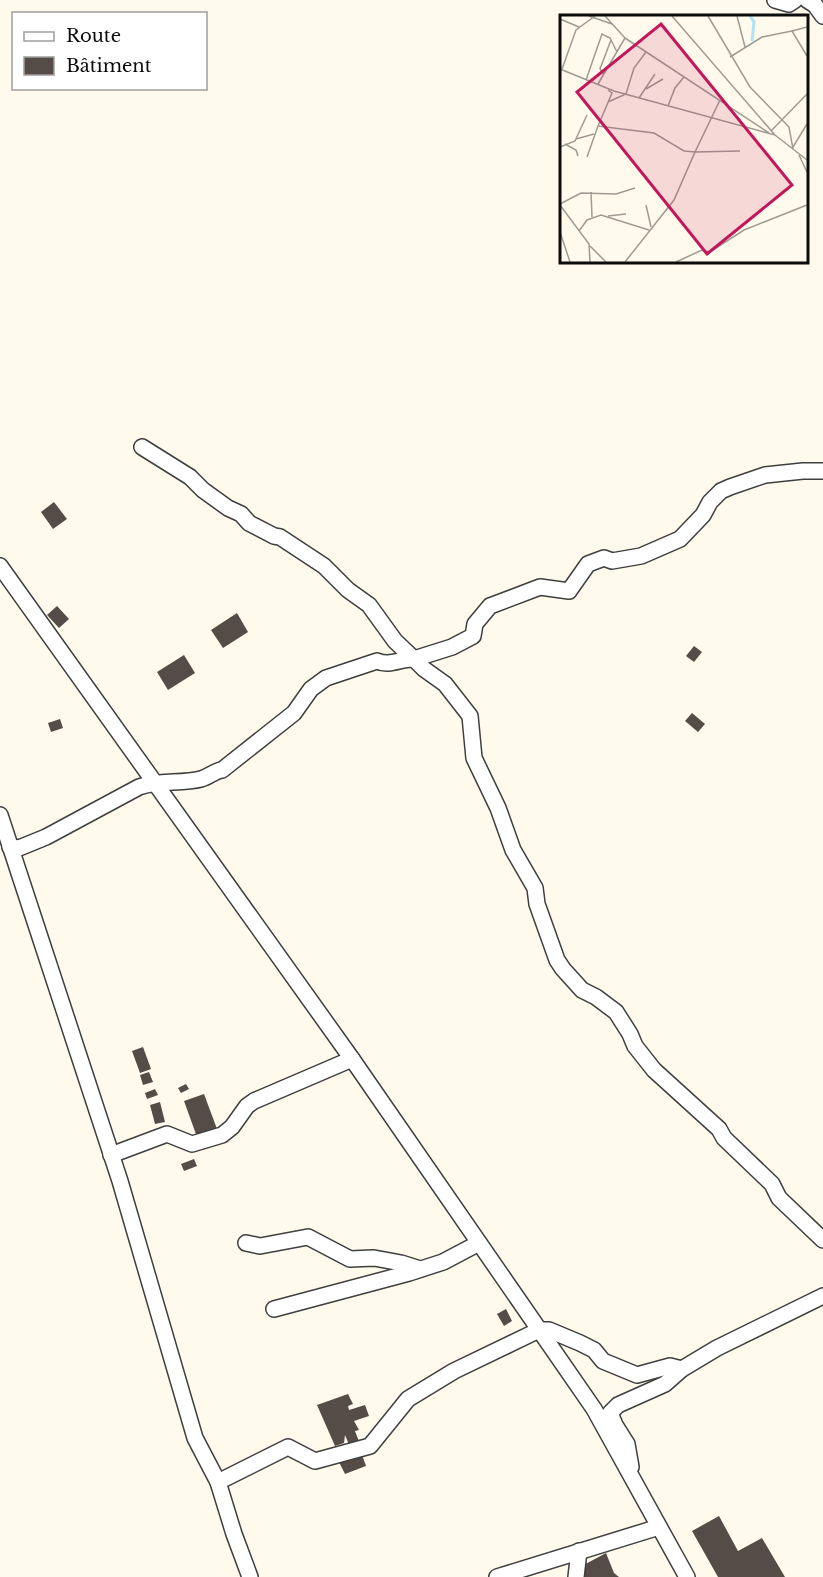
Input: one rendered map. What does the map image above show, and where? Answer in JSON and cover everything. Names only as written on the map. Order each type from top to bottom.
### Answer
[{"type":"street","points":[[775,0],[789,4],[795,0]]},
{"type":"street","points":[[807,0],[823,16]]},
{"type":"street","points":[[142,447],[190,477],[207,493],[241,514],[249,523],[280,537],[324,566],[348,590],[369,605],[395,641],[424,669],[445,684],[470,716],[474,758],[498,808],[513,850],[535,888],[539,911],[562,969],[582,990],[616,1012],[636,1046],[654,1070],[719,1129],[724,1137],[772,1184],[779,1198],[823,1240]]},
{"type":"street","points":[[10,847],[19,848],[46,837],[130,790],[155,783],[199,779],[216,770],[222,770],[294,713],[311,689],[326,678],[377,661],[385,664],[414,659],[452,647],[473,636],[475,624],[490,606],[540,587],[569,591],[588,564],[604,558],[612,561],[641,556],[680,539],[704,515],[710,502],[721,491],[765,475],[823,471]]},
{"type":"street","points":[[0,566],[352,1059],[594,1409],[687,1577]]},
{"type":"street","points":[[0,815],[111,1155],[195,1437],[218,1482],[250,1577]]},
{"type":"street","points":[[111,1155],[167,1134],[192,1144],[222,1135],[254,1101],[352,1059]]},
{"type":"street","points":[[246,1243],[260,1246],[308,1237],[350,1259],[374,1258],[420,1269]]},
{"type":"street","points":[[274,1309],[443,1262],[479,1243]]},
{"type":"street","points":[[633,1479],[627,1444],[610,1413],[618,1405],[665,1384],[682,1369],[726,1343],[823,1296]]},
{"type":"street","points":[[218,1482],[288,1447],[315,1461],[370,1446],[408,1398],[454,1371],[539,1330],[549,1330],[580,1342],[594,1350],[603,1361],[637,1375],[670,1366],[682,1369]]},
{"type":"street","points":[[497,1577],[659,1527]]},
{"type":"street","points":[[576,1577],[579,1551]]},
{"type":"building","points":[[54,502],[67,519],[53,529],[41,512]]},
{"type":"building","points":[[57,606],[69,619],[59,628],[47,615]]},
{"type":"building","points":[[237,613],[248,632],[223,648],[211,630]]},
{"type":"building","points":[[694,646],[702,652],[694,662],[686,656]]},
{"type":"building","points":[[184,655],[195,673],[168,690],[157,672]]},
{"type":"building","points":[[692,713],[705,724],[698,732],[685,721]]},
{"type":"building","points":[[60,719],[63,728],[51,732],[48,723]]},
{"type":"building","points":[[143,1047],[151,1069],[140,1073],[132,1051]]},
{"type":"building","points":[[149,1072],[153,1082],[143,1085],[140,1075]]},
{"type":"building","points":[[186,1084],[189,1089],[181,1093],[178,1088]]},
{"type":"building","points":[[155,1089],[158,1095],[147,1099],[145,1093]]},
{"type":"building","points":[[204,1094],[217,1129],[197,1137],[184,1101]]},
{"type":"building","points":[[160,1102],[165,1122],[155,1124],[150,1105]]},
{"type":"building","points":[[194,1159],[197,1166],[184,1171],[181,1164]]},
{"type":"building","points":[[506,1309],[512,1321],[504,1326],[497,1314]]},
{"type":"building","points":[[348,1394],[353,1404],[348,1406],[349,1410],[365,1405],[369,1416],[354,1421],[359,1430],[355,1431],[360,1444],[350,1447],[345,1435],[344,1443],[335,1446],[317,1405]]},
{"type":"building","points":[[361,1452],[366,1466],[345,1474],[339,1462]]},
{"type":"building","points":[[719,1516],[738,1551],[762,1538],[785,1577],[718,1577],[692,1531]]},
{"type":"building","points":[[606,1553],[614,1573],[619,1577],[585,1577],[580,1567]]}]
